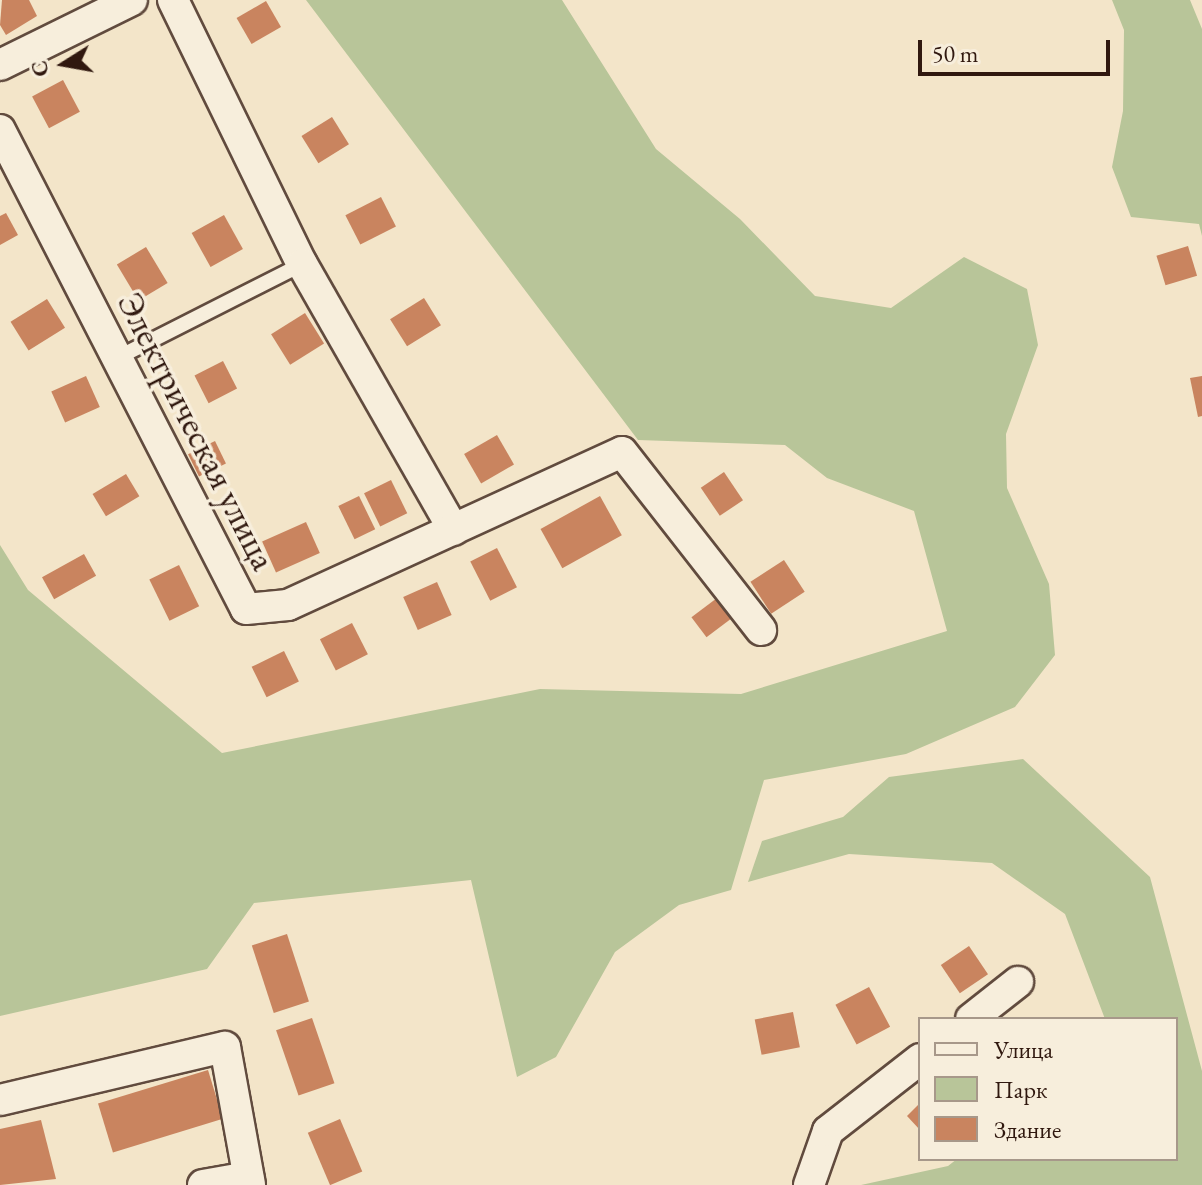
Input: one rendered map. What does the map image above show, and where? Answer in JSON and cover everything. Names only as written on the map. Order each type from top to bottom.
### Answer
[{"type":"street","points":[[0,65],[132,0]]},
{"type":"street","points":[[173,0],[302,264],[454,530]]},
{"type":"street","name":"Электрическая улица","points":[[0,130],[246,609],[288,605],[622,452],[761,630]]},
{"type":"street","points":[[974,1017],[1018,982]]},
{"type":"street","points":[[0,1100],[225,1047],[249,1181],[203,1185]]},
{"type":"street","points":[[809,1185],[828,1131],[918,1061]]},
{"type":"lane","points":[[117,358],[302,264]]},
{"type":"green space","points":[[306,0],[562,0],[656,149],[740,219],[815,296],[891,308],[964,257],[1027,289],[1038,345],[1006,434],[1007,488],[1049,584],[1055,655],[1015,707],[906,754],[764,780],[731,890],[679,905],[615,952],[556,1057],[517,1077],[471,880],[254,903],[207,969],[0,1016],[0,545],[28,590],[222,753],[540,689],[741,694],[947,631],[914,511],[827,478],[785,445],[638,440]]},
{"type":"green space","points":[[1112,0],[1190,0],[1202,29],[1202,236],[1199,224],[1131,217],[1112,167],[1123,111],[1124,30]]},
{"type":"green space","points":[[1023,759],[1150,877],[1202,1071],[1202,1185],[861,1185],[948,1166],[954,1161],[1178,1161],[1178,1017],[1104,1017],[1065,914],[992,863],[849,854],[748,882],[762,841],[843,817],[889,777]]},
{"type":"building","points":[[2,0],[29,0],[37,16],[6,35],[0,25]]},
{"type":"building","points":[[266,1],[281,27],[252,44],[237,18]]},
{"type":"building","points":[[63,80],[80,112],[49,128],[32,96]]},
{"type":"building","points":[[332,117],[349,144],[318,163],[301,136]]},
{"type":"building","points":[[381,197],[396,226],[360,245],[345,215]]},
{"type":"building","points":[[6,213],[18,235],[0,245],[0,216]]},
{"type":"building","points":[[224,215],[243,249],[211,267],[192,233]]},
{"type":"building","points":[[1188,246],[1197,276],[1166,285],[1156,256]]},
{"type":"building","points":[[146,247],[168,283],[138,301],[117,265]]},
{"type":"building","points":[[424,298],[441,325],[407,346],[390,319]]},
{"type":"building","points":[[47,299],[65,328],[29,351],[11,322]]},
{"type":"building","points":[[305,313],[324,344],[290,365],[271,334]]},
{"type":"building","points":[[223,361],[237,389],[209,403],[194,376]]},
{"type":"building","points":[[86,376],[100,407],[65,423],[51,391]]},
{"type":"building","points":[[1202,376],[1202,416],[1198,417],[1190,378]]},
{"type":"building","points":[[497,435],[514,464],[481,483],[464,454]]},
{"type":"building","points":[[215,441],[226,463],[199,477],[188,454]]},
{"type":"building","points":[[724,472],[743,500],[720,516],[701,488]]},
{"type":"building","points":[[126,474],[139,496],[106,516],[93,494]]},
{"type":"building","points":[[391,480],[407,513],[380,526],[364,493]]},
{"type":"building","points":[[359,496],[375,529],[355,539],[338,506]]},
{"type":"building","points":[[600,496],[622,535],[562,568],[541,529]]},
{"type":"building","points":[[306,522],[320,553],[276,573],[262,542]]},
{"type":"building","points":[[497,548],[517,587],[490,601],[470,562]]},
{"type":"building","points":[[84,554],[96,576],[54,599],[42,577]]},
{"type":"building","points":[[784,560],[805,592],[771,614],[750,582]]},
{"type":"building","points":[[179,565],[199,606],[170,621],[149,579]]},
{"type":"building","points":[[437,582],[452,615],[418,630],[403,597]]},
{"type":"building","points":[[717,598],[732,618],[706,637],[691,617]]},
{"type":"building","points":[[352,623],[368,654],[336,671],[320,639]]},
{"type":"building","points":[[284,651],[299,682],[267,697],[252,667]]},
{"type":"building","points":[[287,934],[309,1002],[274,1013],[252,945]]},
{"type":"building","points":[[969,946],[988,974],[960,993],[941,965]]},
{"type":"building","points":[[869,987],[890,1027],[857,1045],[835,1005]]},
{"type":"building","points":[[793,1012],[800,1047],[762,1055],[755,1019]]},
{"type":"building","points":[[312,1018],[334,1083],[299,1096],[276,1030]]},
{"type":"building","points":[[208,1070],[223,1119],[113,1152],[98,1104]]},
{"type":"building","points":[[918,1105],[918,1128],[907,1116]]},
{"type":"building","points":[[340,1119],[362,1171],[330,1185],[308,1133]]},
{"type":"building","points":[[41,1120],[56,1179],[0,1185],[0,1129]]}]
